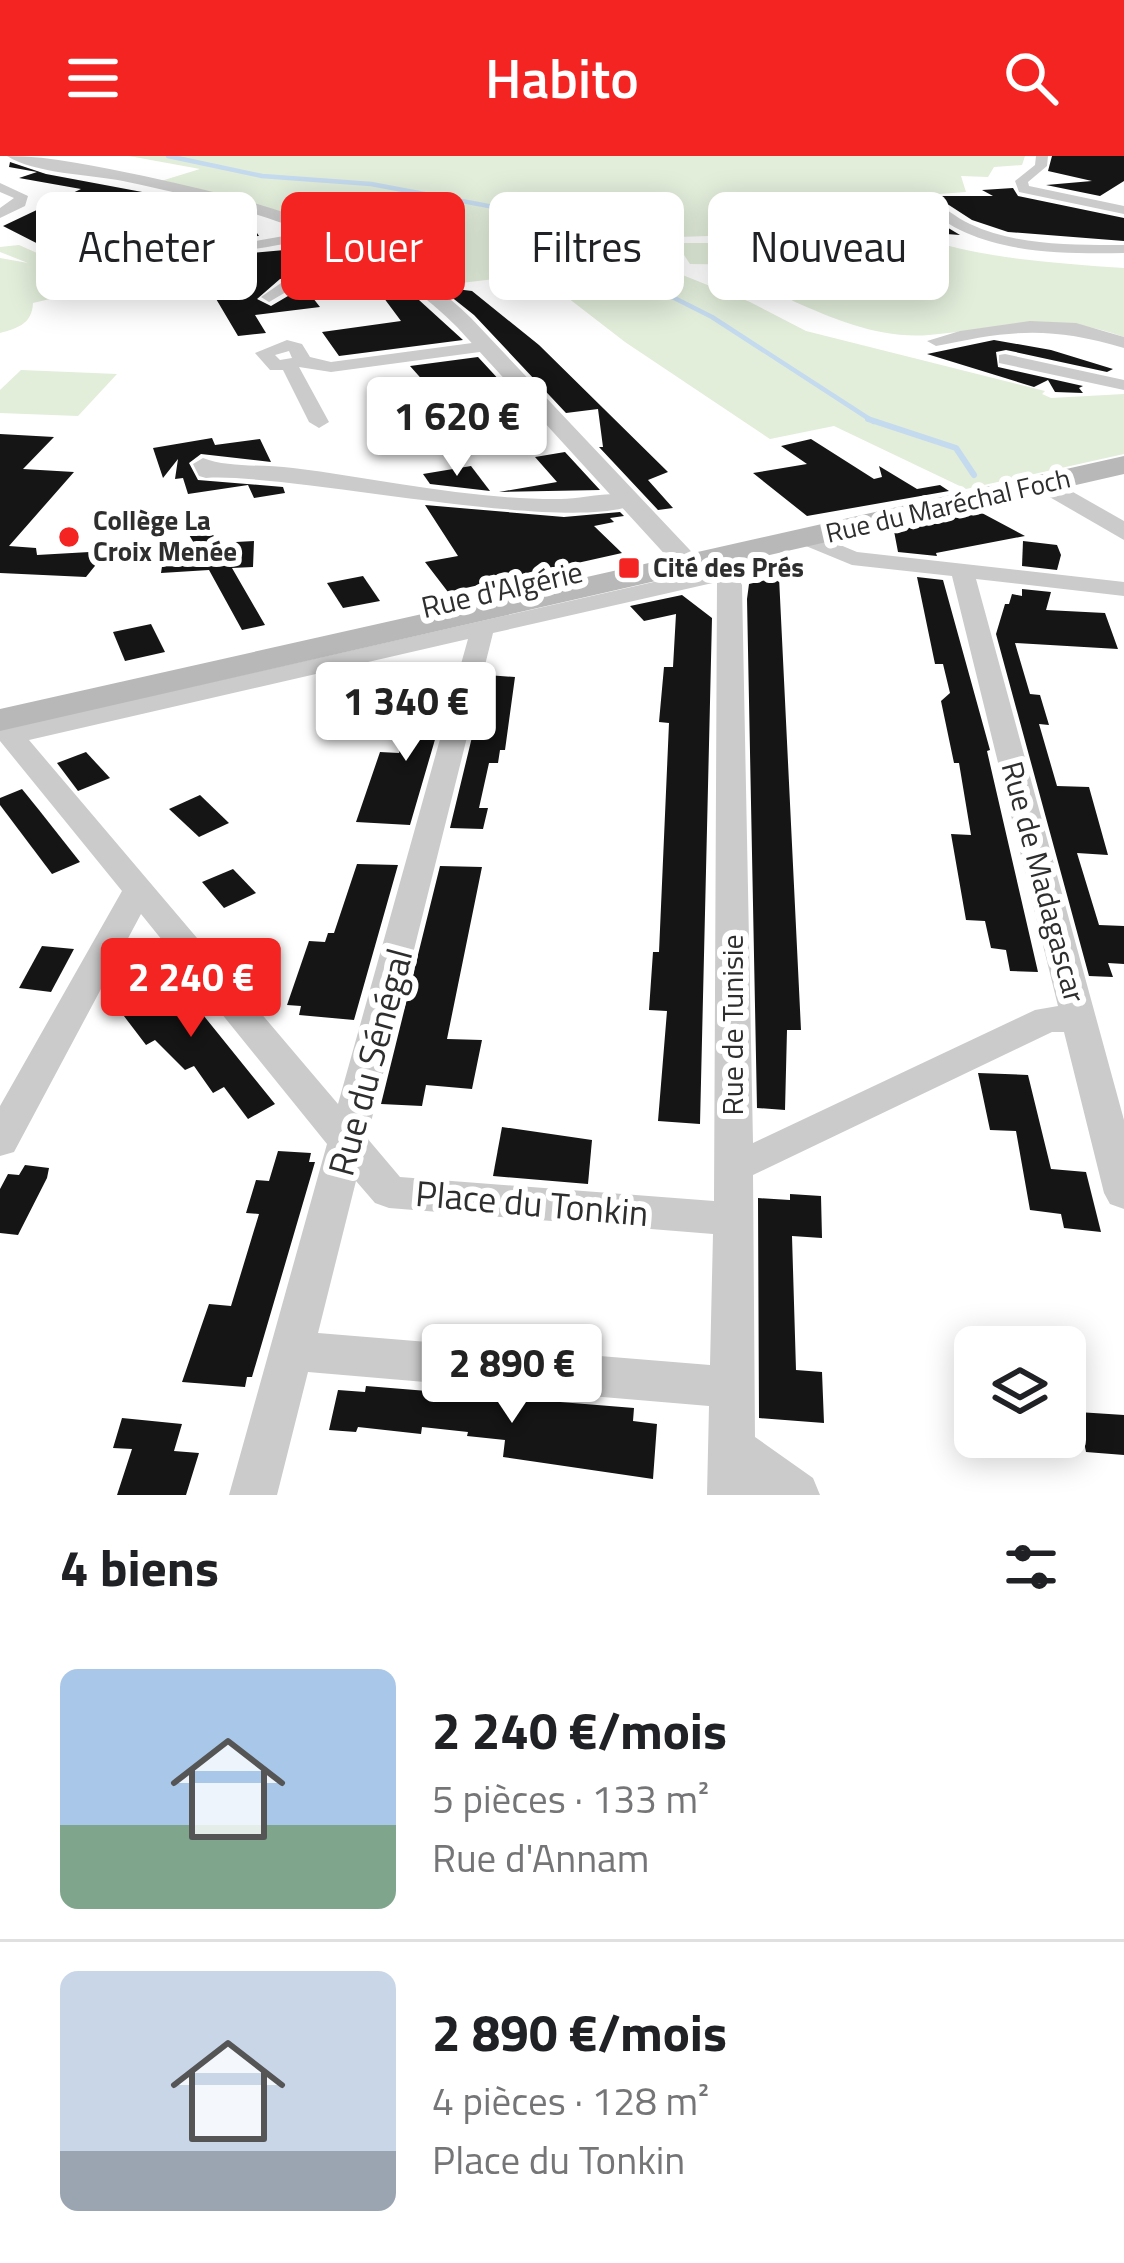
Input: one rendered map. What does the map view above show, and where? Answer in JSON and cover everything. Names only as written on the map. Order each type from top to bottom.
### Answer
[{"type":"main road","name":"Rue du Maréchal Foch","points":[[4,726],[712,566],[1124,465]]},
{"type":"street","points":[[14,156],[178,189],[281,223]]},
{"type":"street","points":[[1042,156],[1041,166],[1021,181],[1024,189],[1124,210]]},
{"type":"street","points":[[0,187],[21,196],[20,203],[0,214]]},
{"type":"street","points":[[949,219],[996,236],[1124,249]]},
{"type":"street","points":[[269,296],[281,288]]},
{"type":"street","points":[[438,300],[631,500],[712,566]]},
{"type":"street","points":[[936,341],[1040,323],[1086,329],[1124,343]]},
{"type":"street","points":[[320,422],[297,363],[331,367],[487,346]]},
{"type":"street","points":[[1005,359],[1124,385]]},
{"type":"street","points":[[203,464],[206,472],[292,474],[525,507],[589,507],[631,500]]},
{"type":"street","points":[[1043,483],[1124,532]]},
{"type":"street","points":[[809,539],[852,558],[1124,589]]},
{"type":"street","name":"Rue d'Algérie","points":[[4,726],[478,630],[712,566]]},
{"type":"street","name":"Rue de Tunisie","points":[[712,566],[730,608],[731,1472]]},
{"type":"street","name":"Rue de Madagascar","points":[[962,571],[1124,1193]]},
{"type":"street","name":"Rue du Sénégal","points":[[253,1495],[482,635],[478,630]]},
{"type":"street","name":"Place du Tonkin","points":[[4,726],[389,1192],[734,1219]]},
{"type":"street","points":[[0,1141],[138,890]]},
{"type":"street","points":[[734,1161],[755,1159],[1047,1018],[1079,1019]]},
{"type":"street","points":[[292,1351],[732,1387]]},
{"type":"street","points":[[731,1472],[796,1495]]},
{"type":"green space","points":[[129,156],[1025,156],[1022,165],[994,167],[988,177],[961,176],[966,192],[708,192],[708,236],[684,237],[684,192],[489,192],[489,280],[465,282],[465,192],[281,192],[281,221],[257,213],[257,192],[194,192],[161,181],[200,169]]},
{"type":"green space","points":[[684,243],[708,243],[708,264],[690,264]]},
{"type":"green space","points":[[19,245],[36,253],[36,300],[46,300],[33,303],[27,320],[18,327],[0,333],[0,258],[28,263],[0,252],[0,247]]},
{"type":"green space","points":[[949,246],[1124,268],[1124,337],[1049,323],[911,335],[876,331],[793,301],[949,300]]},
{"type":"green space","points":[[684,276],[708,285],[708,300],[745,300],[806,331],[1045,391],[1042,394],[1051,398],[1124,394],[1124,454],[966,489],[834,426],[770,439],[571,300],[684,300]]},
{"type":"green space","points":[[21,370],[117,374],[78,416],[0,413],[0,390]]},
{"type":"building","points":[[1052,156],[1124,156],[1124,181],[1100,196],[1046,185],[1092,181],[1048,171]]},
{"type":"building","points":[[10,162],[46,174],[142,192],[75,192],[81,189],[19,178],[37,172],[9,167]]},
{"type":"building","points":[[1013,188],[1018,196],[1124,218],[1124,241],[1008,232],[972,220],[949,205],[949,196],[993,196],[982,190]]},
{"type":"building","points":[[36,210],[36,243],[3,226]]},
{"type":"building","points":[[281,250],[280,279],[257,299],[257,252]]},
{"type":"building","points":[[465,290],[539,345],[668,472],[648,480],[673,508],[658,510],[599,447],[603,447],[598,409],[566,413],[455,300],[465,300]]},
{"type":"building","points":[[257,299],[271,306],[281,300],[314,300],[320,307],[255,315],[266,333],[238,336],[217,300]]},
{"type":"building","points":[[385,300],[419,300],[463,340],[339,356],[322,332],[401,321]]},
{"type":"building","points":[[994,340],[1051,350],[1113,369],[1107,372],[1006,350],[996,352],[998,367],[1083,386],[1079,388],[1083,393],[1055,392],[1048,380],[1034,387],[927,354]]},
{"type":"building","points":[[478,357],[502,383],[452,395],[449,401],[458,416],[470,420],[529,412],[533,417],[459,426],[454,420],[424,421],[406,400],[434,393],[410,366]]},
{"type":"building","points":[[0,434],[54,437],[23,469],[74,472],[9,546],[36,548],[37,555],[107,551],[86,577],[0,573]]},
{"type":"building","points":[[212,438],[215,445],[260,439],[271,462],[201,454],[189,463],[198,480],[283,487],[285,493],[254,498],[248,485],[188,494],[183,478],[175,479],[178,459],[163,478],[153,448]]},
{"type":"building","points":[[811,439],[874,479],[882,477],[879,466],[917,489],[940,485],[949,491],[807,516],[753,473],[807,464],[781,446]]},
{"type":"building","points":[[565,452],[600,490],[499,492],[557,482],[535,457]]},
{"type":"building","points":[[471,466],[490,491],[430,484],[423,474]]},
{"type":"building","points":[[425,505],[564,517],[620,512],[624,516],[610,518],[614,522],[594,526],[622,553],[448,592],[425,562],[458,556]]},
{"type":"building","points":[[980,512],[1025,536],[937,556],[898,552],[894,531]]},
{"type":"building","points":[[203,518],[218,543],[254,541],[253,567],[232,568],[265,625],[242,630],[209,570],[161,573],[165,547],[195,545],[185,528]]},
{"type":"building","points":[[1023,541],[1057,545],[1061,555],[1057,570],[1022,566]]},
{"type":"building","points":[[363,576],[380,601],[343,608],[327,583]]},
{"type":"building","points":[[779,577],[801,1030],[787,1030],[785,1110],[757,1108],[747,599],[749,584]]},
{"type":"building","points":[[917,577],[943,580],[990,750],[1038,972],[1010,971],[1006,950],[991,948],[985,921],[966,920],[951,834],[971,835],[959,763],[954,763],[941,701],[950,693],[943,664],[935,664]]},
{"type":"building","points":[[1022,589],[1051,592],[1046,610],[1105,613],[1118,649],[1015,643],[1030,694],[1040,695],[1049,725],[1039,724],[1057,786],[1089,787],[1108,855],[1077,853],[1099,925],[1124,926],[1124,964],[1108,963],[1113,977],[1089,976],[996,634],[1005,604],[1012,594],[1022,596]]},
{"type":"building","points":[[682,595],[712,618],[700,1124],[658,1121],[667,1011],[649,1010],[653,952],[659,952],[669,723],[659,722],[664,667],[673,667],[676,614],[644,621],[630,606]]},
{"type":"building","points":[[151,624],[165,652],[125,661],[113,632]]},
{"type":"building","points":[[487,675],[515,677],[505,750],[500,750],[498,763],[489,763],[479,808],[488,808],[483,829],[450,828]]},
{"type":"building","points":[[430,676],[453,678],[410,825],[356,822],[380,752],[399,753],[403,739],[411,739]]},
{"type":"building","points":[[86,752],[110,778],[78,791],[57,763]]},
{"type":"building","points":[[22,789],[80,862],[52,874],[0,805],[0,798]]},
{"type":"building","points":[[200,795],[229,823],[199,837],[169,809]]},
{"type":"building","points":[[357,864],[398,865],[354,1020],[299,1015],[301,1006],[287,1005],[309,941],[325,942],[328,933],[334,933]]},
{"type":"building","points":[[440,866],[482,867],[447,1039],[482,1040],[472,1089],[426,1085],[422,1106],[381,1104]]},
{"type":"building","points":[[233,869],[256,893],[224,908],[202,882]]},
{"type":"building","points":[[42,946],[74,949],[51,992],[19,988]]},
{"type":"building","points":[[170,973],[275,1104],[248,1119],[224,1087],[213,1093],[194,1066],[185,1070],[155,1040],[146,1045],[111,999]]},
{"type":"building","points":[[978,1073],[1028,1075],[1051,1169],[1086,1172],[1101,1232],[1064,1228],[1061,1214],[1030,1210],[1016,1131],[990,1130]]},
{"type":"building","points":[[502,1127],[592,1140],[588,1184],[493,1176]]},
{"type":"building","points":[[278,1151],[311,1153],[309,1162],[315,1162],[252,1377],[247,1377],[245,1387],[182,1382],[209,1304],[231,1306],[259,1214],[246,1213],[256,1180],[269,1181]]},
{"type":"building","points":[[25,1165],[49,1168],[47,1178],[18,1235],[0,1233],[0,1189],[8,1174],[19,1175]]},
{"type":"building","points":[[790,1194],[821,1196],[822,1238],[792,1236],[796,1370],[822,1372],[824,1423],[759,1418],[758,1198],[790,1200]]},
{"type":"building","points":[[366,1386],[634,1408],[633,1421],[657,1424],[653,1479],[503,1457],[505,1440],[467,1436],[468,1432],[422,1427],[421,1434],[358,1427],[356,1432],[329,1430],[338,1390],[365,1392]]},
{"type":"building","points":[[1086,1413],[1124,1415],[1124,1455],[1086,1452]]},
{"type":"building","points":[[122,1418],[182,1424],[174,1451],[199,1453],[186,1495],[117,1495],[132,1449],[113,1448]]},
{"type":"waterway","points":[[168,156],[262,176],[371,184],[515,211],[565,233],[599,260],[712,317],[871,420]]},
{"type":"waterway","points":[[871,420],[956,448],[974,475]]},
{"type":"place","name":"Collège La Croix Menée","points":[[69,537]]},
{"type":"place","name":"Cité des Prés","points":[[629,568]]}]
